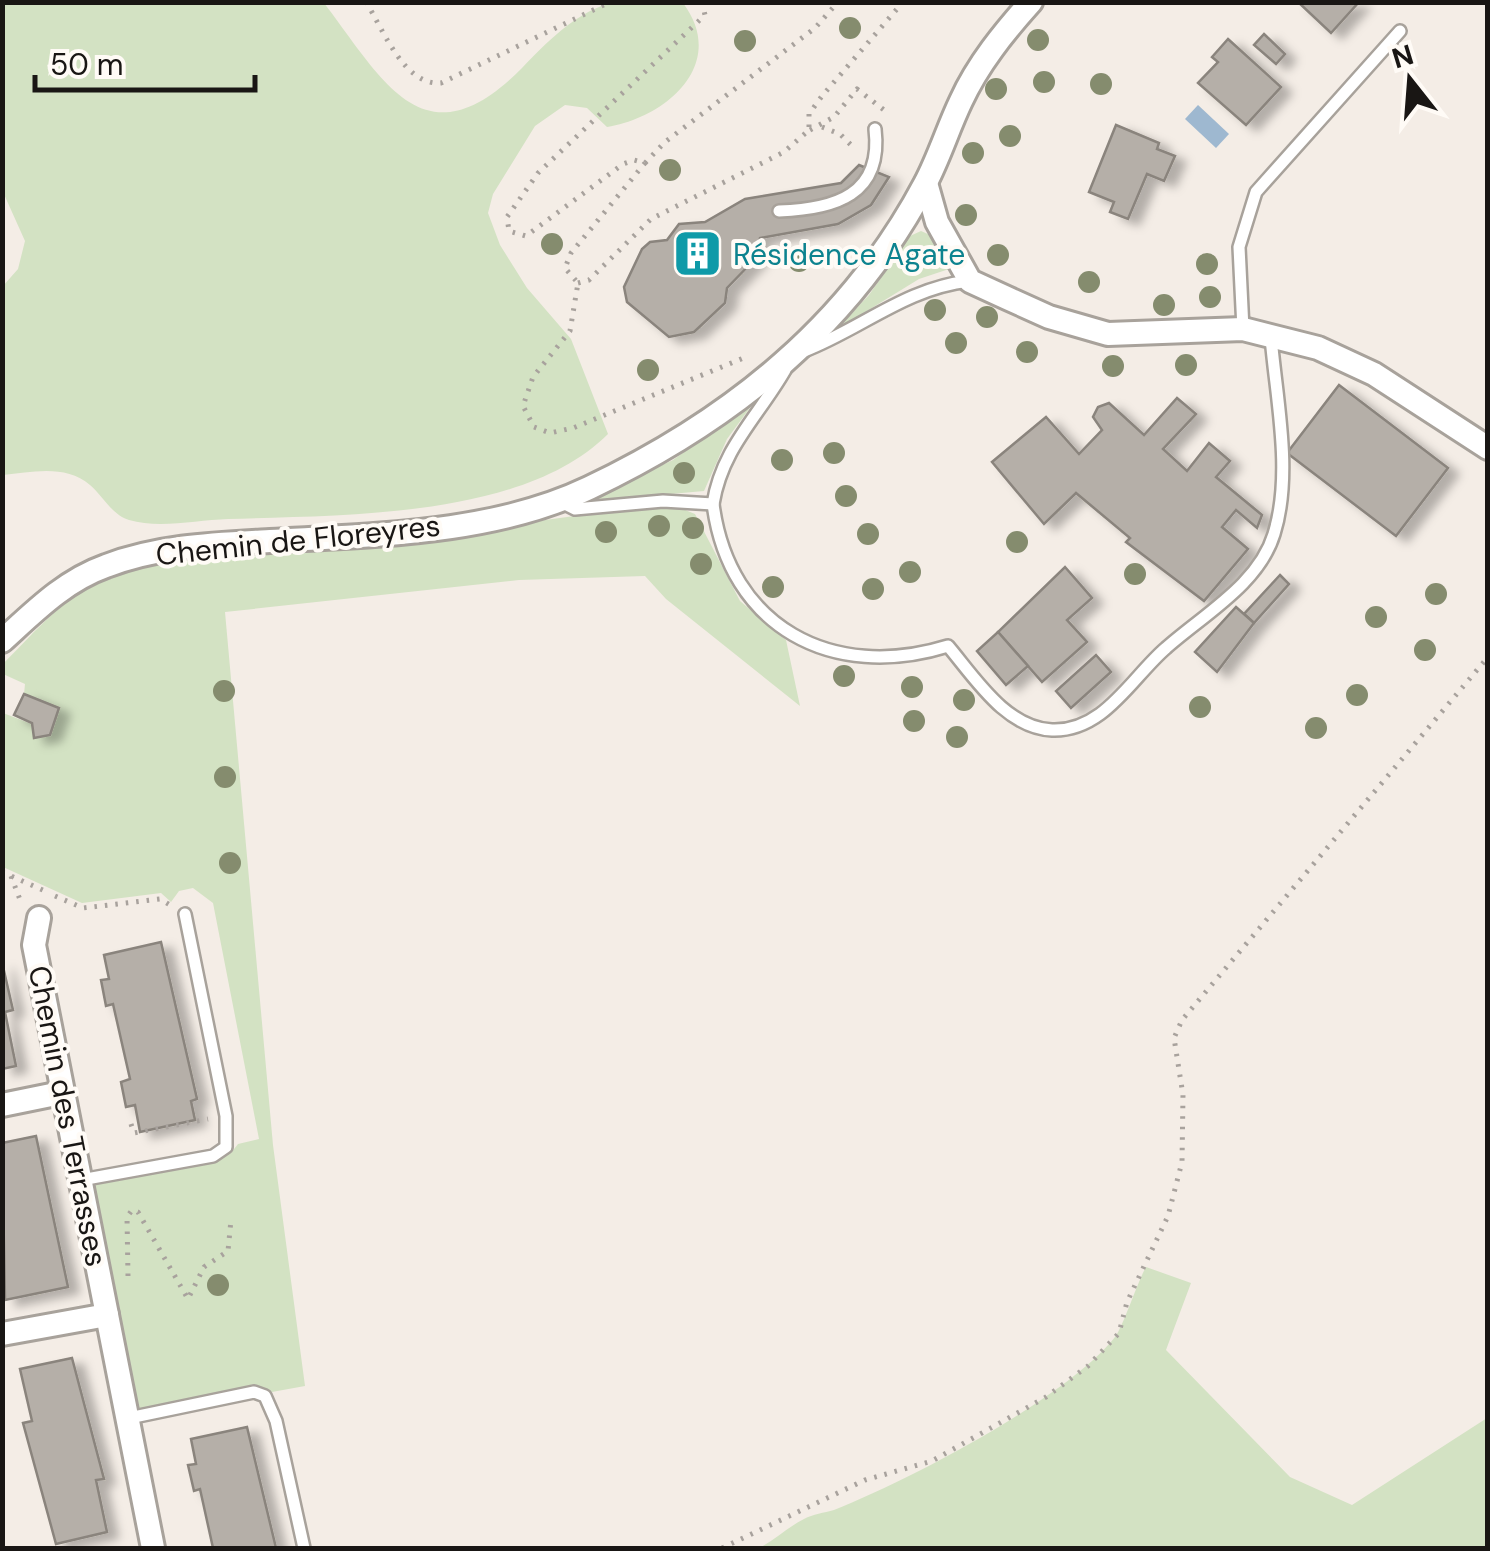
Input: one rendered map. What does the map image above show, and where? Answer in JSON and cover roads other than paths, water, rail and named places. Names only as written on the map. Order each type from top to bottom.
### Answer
[{"type":"street","name":"Chemin de Floreyres","points":[[2,641],[75,580],[156,551],[456,524],[559,501],[680,440],[757,387],[794,355],[840,311],[867,278],[926,183],[977,70],[1031,2]]},
{"type":"street","points":[[926,183],[937,222],[970,281],[1049,317],[1108,334],[1242,329],[1318,348],[1374,374],[1488,448]]},
{"type":"street","name":"Chemin des Terrasses","points":[[39,918],[34,944],[152,1548]]},
{"type":"street","name":"Chemin des Terrasses","points":[[2,1105],[51,1095]]},
{"type":"street","points":[[2,1334],[107,1314]]},
{"type":"lane","points":[[1242,329],[1239,247],[1256,192],[1400,31]]},
{"type":"lane","points":[[779,211],[829,204],[854,194],[871,177],[878,148],[875,128]]},
{"type":"lane","name":"Chemin de Floreyres","points":[[559,501],[575,509],[663,501],[713,504],[725,458],[738,433],[771,394],[794,355],[836,339],[903,298],[970,281]]},
{"type":"lane","points":[[713,504],[717,538],[728,566],[763,614],[784,632],[840,653],[903,654],[948,646],[993,700],[1026,723],[1053,730],[1082,724],[1129,690],[1168,646],[1212,614],[1261,560],[1274,537],[1282,484],[1272,336]]},
{"type":"lane","points":[[80,1180],[213,1156],[226,1148],[226,1116],[186,914]]},
{"type":"lane","points":[[129,1418],[254,1392],[265,1396],[276,1421],[304,1548]]},
{"type":"water","points":[[1198,105],[1229,134],[1216,148],[1185,119]]},
{"type":"place","name":"Résidence Agate","points":[[698,254]]}]
